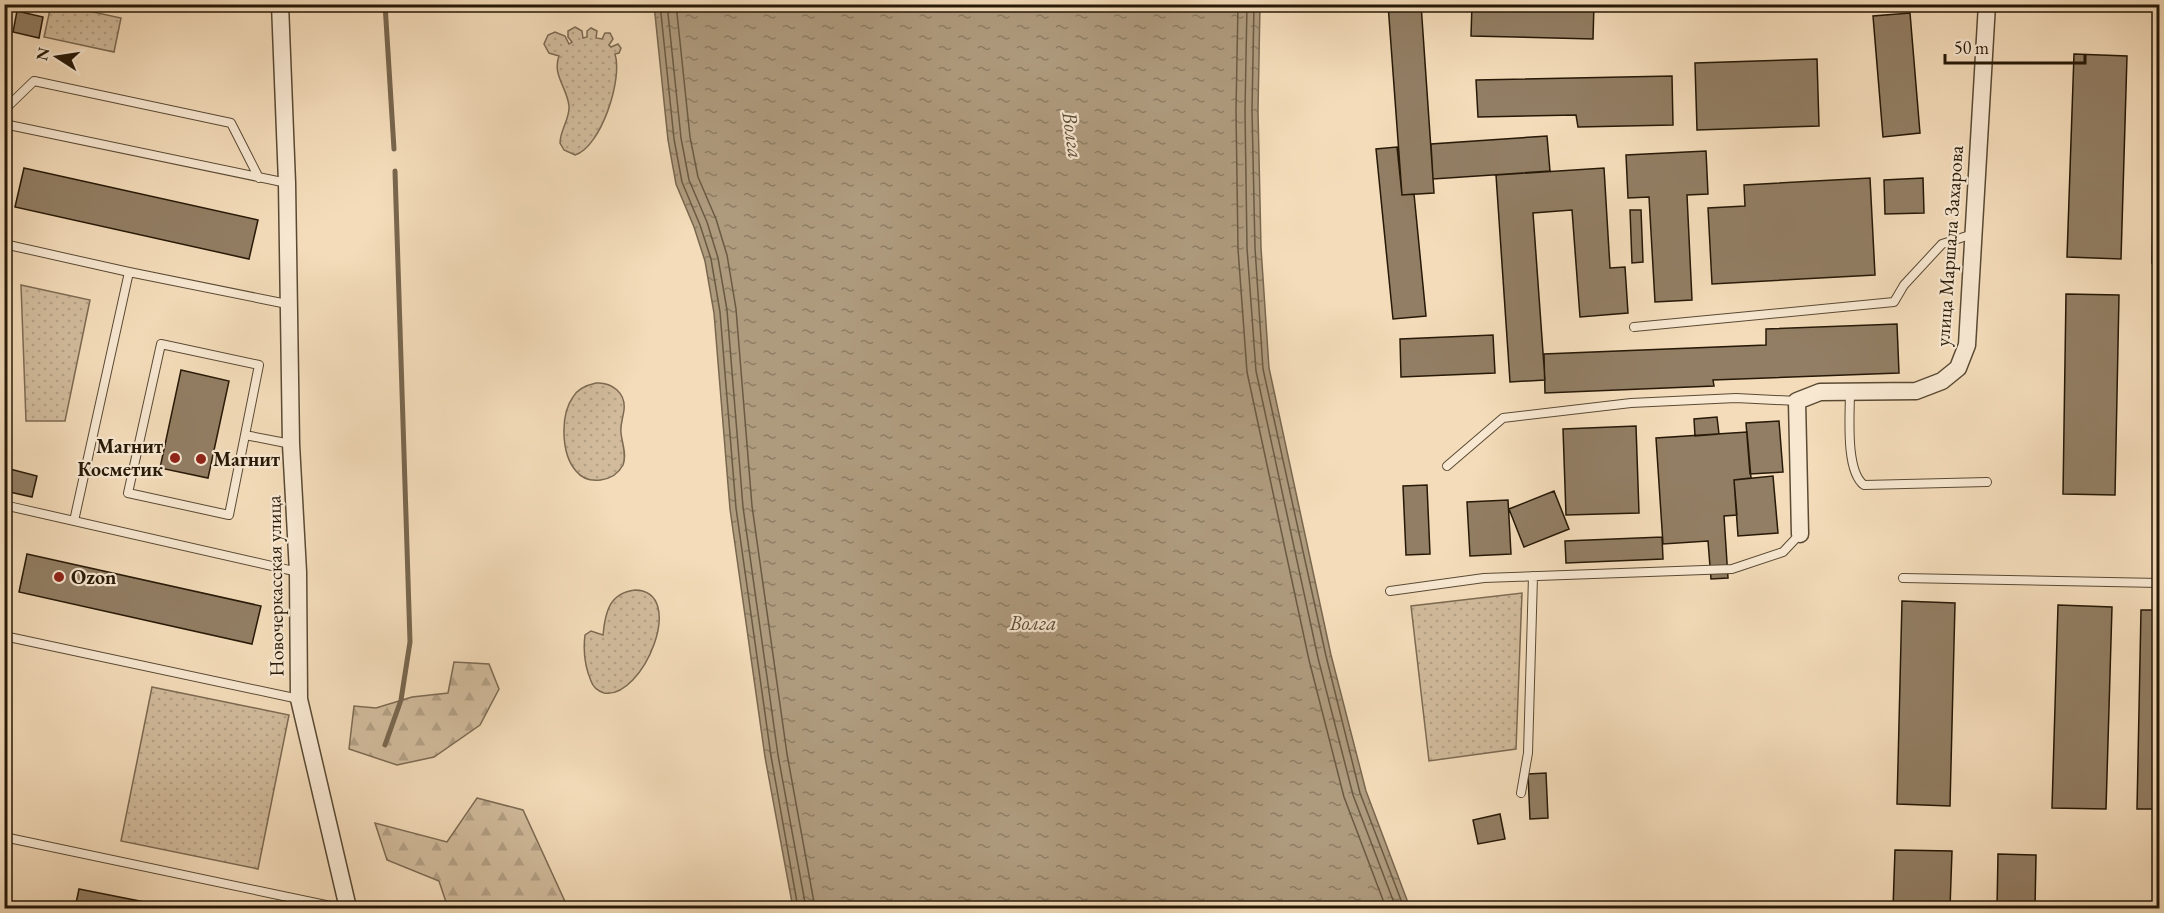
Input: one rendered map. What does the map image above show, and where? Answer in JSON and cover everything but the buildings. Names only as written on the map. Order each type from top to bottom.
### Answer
[{"type":"street","name":"Новочеркасская улица","points":[[280,4],[287,183],[287,304],[291,444],[298,572],[298,699],[348,909]]},
{"type":"street","name":"улица Маршала Захарова","points":[[1797,401],[1820,392],[1916,391],[1942,381],[1958,368],[1967,345],[1986,4]]},
{"type":"street","points":[[1797,401],[1800,534]]},
{"type":"lane","points":[[4,110],[34,81],[231,123],[259,178]]},
{"type":"lane","points":[[4,124],[287,183]]},
{"type":"lane","points":[[1634,327],[1894,302],[1904,285],[1942,244],[1973,234]]},
{"type":"lane","points":[[4,244],[287,304]]},
{"type":"lane","points":[[74,520],[129,272]]},
{"type":"lane","points":[[161,344],[259,365],[245,435],[229,515],[128,493],[161,344]]},
{"type":"lane","points":[[1850,392],[1853,463],[1858,480],[1864,485],[1987,482]]},
{"type":"lane","points":[[1448,466],[1503,418],[1631,403],[1736,398],[1797,401]]},
{"type":"lane","points":[[245,435],[291,444]]},
{"type":"lane","points":[[4,505],[298,572]]},
{"type":"lane","points":[[1390,591],[1484,578],[1732,569],[1783,552],[1800,534]]},
{"type":"lane","points":[[1521,793],[1528,753],[1533,576]]},
{"type":"lane","points":[[1903,578],[2160,583]]},
{"type":"lane","points":[[4,636],[298,699]]},
{"type":"lane","points":[[4,837],[340,909]]},
{"type":"green space","points":[[51,5],[61,5],[121,18],[114,52],[44,37]]},
{"type":"green space","points":[[575,27],[582,31],[583,38],[587,37],[587,31],[591,28],[597,31],[596,38],[602,39],[605,33],[610,33],[613,39],[609,45],[611,47],[618,44],[621,48],[619,53],[615,54],[616,79],[608,111],[593,139],[585,149],[575,155],[564,150],[560,143],[569,106],[557,69],[559,56],[549,53],[544,44],[548,35],[555,32],[565,36],[569,44],[572,42],[568,37],[568,31]]},
{"type":"green space","points":[[21,285],[90,300],[65,421],[26,421]]},
{"type":"green space","points":[[596,383],[607,384],[617,390],[624,404],[621,424],[625,457],[623,465],[614,475],[601,480],[587,479],[576,471],[567,455],[564,434],[566,414],[573,397],[583,387]]},
{"type":"green space","points":[[635,590],[650,595],[658,608],[659,625],[654,644],[645,664],[633,680],[619,691],[604,693],[594,687],[589,676],[585,659],[585,635],[591,631],[603,635],[610,605],[619,595]]},
{"type":"green space","points":[[1522,593],[1516,749],[1429,761],[1411,606]]},
{"type":"green space","points":[[454,662],[489,664],[499,689],[480,725],[434,757],[397,765],[349,749],[354,706],[376,708],[412,697],[448,693]]},
{"type":"green space","points":[[152,687],[289,715],[258,869],[121,841]]},
{"type":"green space","points":[[477,798],[523,810],[568,908],[448,908],[439,881],[387,860],[375,823],[447,842]]},
{"type":"water","name":"Волга","points":[[654,5],[1260,5],[1258,111],[1261,248],[1269,368],[1331,655],[1366,791],[1410,908],[793,908],[765,757],[730,509],[714,313],[705,261],[676,184],[668,140]]},
{"type":"waterway","points":[[385,4],[394,149]]},
{"type":"waterway","points":[[385,745],[401,700],[410,642],[395,171]]},
{"type":"place","name":"Магнит Косметик","points":[[175,458]]},
{"type":"place","name":"Магнит","points":[[201,459]]},
{"type":"place","name":"Ozon","points":[[59,577]]}]
